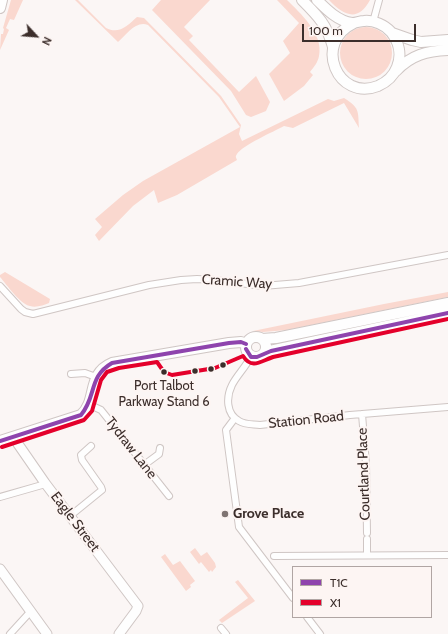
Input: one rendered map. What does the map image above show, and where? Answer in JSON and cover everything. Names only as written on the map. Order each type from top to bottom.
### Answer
[{"type":"main road","points":[[0,8],[2,0]]},
{"type":"main road","points":[[302,0],[322,21],[327,29],[333,47],[333,62],[336,71],[343,80],[352,85],[364,88],[376,87],[387,81],[405,63],[416,56],[424,53],[448,50]]},
{"type":"main road","points":[[317,0],[334,16],[354,23]]},
{"type":"main road","points":[[333,47],[340,32],[354,23],[363,21],[373,22],[385,26],[396,40],[400,53],[397,68],[393,74]]},
{"type":"main road","points":[[392,33],[421,42],[448,40]]},
{"type":"main road","points":[[448,303],[276,338],[262,339],[254,337],[248,340],[246,344],[246,352],[254,358],[260,357],[265,352],[448,314]]},
{"type":"main road","points":[[262,339],[266,347],[265,352]]},
{"type":"main road","points":[[0,441],[81,415],[88,404],[96,377],[103,367],[112,363],[229,343],[241,342],[246,344]]},
{"type":"street","points":[[373,22],[379,0]]},
{"type":"street","name":"Cramic Way","points":[[0,286],[21,309],[32,314],[144,286],[181,280],[215,280],[263,286],[298,283],[448,255]]},
{"type":"street","points":[[250,356],[232,384],[229,392],[228,406],[235,418],[226,430],[239,527],[292,597]]},
{"type":"street","points":[[71,374],[85,373],[96,377]]},
{"type":"street","name":"Tydraw Lane","points":[[88,404],[101,410],[169,496]]},
{"type":"street","name":"Station Road","points":[[235,418],[247,424],[260,425],[362,414],[448,407]]},
{"type":"street","name":"Courtland Place","points":[[362,414],[366,464],[367,555]]},
{"type":"street","name":"Eagle Street","points":[[15,437],[18,444],[45,482],[138,606],[119,634]]},
{"type":"street","points":[[70,516],[102,490],[78,455],[90,446]]},
{"type":"street","points":[[144,465],[159,454],[160,448]]},
{"type":"street","points":[[0,497],[42,485],[45,482]]},
{"type":"street","points":[[274,556],[448,556]]},
{"type":"street","points":[[0,569],[47,634]]},
{"type":"street","points":[[10,634],[31,611]]},
{"type":"street","points":[[309,618],[320,634]]},
{"type":"street","points":[[221,628],[226,634]]},
{"type":"shaded area","points":[[11,0],[23,0],[14,20],[10,19],[6,28],[9,30],[0,50],[1,34],[3,34],[3,28]]},
{"type":"shaded area","points":[[75,0],[78,0],[106,28],[111,30],[119,30],[123,28],[137,17],[144,18],[221,96],[241,125],[239,134],[242,141],[328,99],[334,101],[344,98],[356,107],[359,128],[344,103],[293,128],[284,126],[240,150],[236,156],[237,160],[177,195],[158,203],[154,190],[133,206],[99,241],[95,235],[102,227],[95,219],[123,195],[143,181],[240,127],[219,97],[148,25],[144,24],[135,26],[118,42]]},
{"type":"shaded area","points":[[161,0],[210,0],[184,27],[193,36],[189,40],[239,92],[256,76],[270,102],[266,111],[251,117],[246,115],[231,91],[152,10]]},
{"type":"shaded area","points":[[277,0],[287,0],[304,18],[314,32],[320,48],[318,60],[310,72],[313,75],[304,86],[284,101],[269,74],[290,53],[283,41],[299,23]]},
{"type":"shaded area","points":[[329,0],[370,0],[360,12],[350,14],[340,10]]},
{"type":"shaded area","points":[[361,27],[371,27],[385,34],[392,48],[392,58],[385,72],[371,79],[361,79],[351,75],[344,68],[340,58],[340,48],[344,38],[351,31]]},
{"type":"shaded area","points":[[5,272],[50,299],[49,303],[35,307],[26,305],[14,294],[0,277],[0,275]]},
{"type":"shaded area","points":[[448,292],[448,297],[287,330],[263,332],[253,331],[384,304]]},
{"type":"shaded area","points":[[195,548],[201,556],[207,552],[215,563],[216,567],[212,572],[211,570],[209,572],[201,562],[199,564],[190,552]]},
{"type":"shaded area","points":[[165,554],[173,565],[180,561],[195,581],[186,591],[161,557]]},
{"type":"shaded area","points":[[238,580],[255,601],[222,623],[219,620],[248,598],[235,582]]},
{"type":"transit line","name":"T1C","points":[[246,349],[251,357],[257,357],[271,351],[448,313]]},
{"type":"transit line","name":"X1","points":[[2,447],[84,420],[92,411],[101,380],[107,372],[119,368],[157,362],[164,372],[172,375],[215,368],[243,356],[246,360],[253,364],[273,357],[448,319]]},
{"type":"transit line","name":"T1C","points":[[0,441],[81,415],[86,408],[99,374],[104,368],[112,363],[229,343],[241,342],[246,344]]},
{"type":"place","name":"Port Talbot Parkway Stand 6","points":[[164,372]]},
{"type":"place","name":"Grove Place","points":[[225,514]]}]
